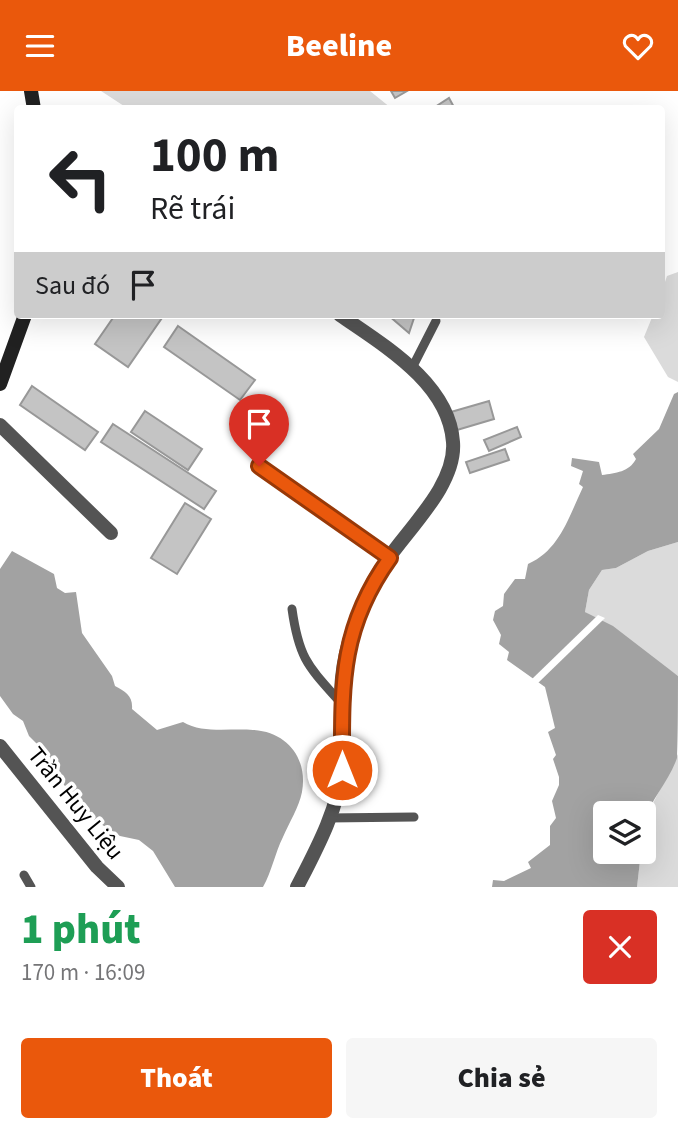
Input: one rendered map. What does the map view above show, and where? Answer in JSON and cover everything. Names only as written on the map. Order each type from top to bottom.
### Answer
[{"type":"street","points":[[0,384],[24,319]]},
{"type":"street","points":[[297,887],[328,818],[342,770],[342,704],[347,647],[373,581],[442,484],[453,460],[453,440],[446,414],[412,368],[346,319]]},
{"type":"street","points":[[0,425],[111,533]]},
{"type":"street","name":"Trần Huy Liệu","points":[[0,746],[97,867],[118,887]]},
{"type":"lane","points":[[412,368],[436,321]]},
{"type":"lane","points":[[259,466],[390,558]]},
{"type":"lane","points":[[292,609],[297,643],[310,668],[342,704]]},
{"type":"lane","points":[[328,818],[414,817]]},
{"type":"lane","points":[[24,875],[31,887]]},
{"type":"shaded area","points":[[101,91],[370,91],[387,105],[122,105]]},
{"type":"shaded area","points":[[678,272],[678,382],[668,377],[644,337],[651,319],[665,319],[667,276]]},
{"type":"shaded area","points":[[678,392],[678,542],[648,551],[616,568],[602,570],[589,590],[585,612],[613,626],[678,676],[677,758],[653,801],[593,801],[593,864],[640,864],[637,887],[492,887],[493,880],[504,881],[531,868],[528,862],[550,845],[550,826],[556,818],[552,801],[559,785],[553,759],[556,755],[548,732],[555,728],[545,687],[507,660],[509,652],[499,644],[501,635],[493,620],[495,611],[503,606],[504,594],[515,579],[525,579],[528,564],[548,550],[568,520],[583,487],[579,484],[583,471],[571,466],[572,458],[599,462],[602,475],[626,469],[636,459],[633,454],[659,429],[674,394]]},
{"type":"shaded area","points":[[678,542],[678,676],[585,612],[589,590],[602,570],[616,568],[648,551]]},
{"type":"shaded area","points":[[12,551],[54,574],[57,588],[65,593],[76,592],[82,633],[112,676],[115,686],[130,698],[132,709],[157,730],[183,722],[199,728],[253,730],[276,736],[292,749],[302,768],[302,792],[263,887],[175,887],[153,851],[139,840],[120,836],[88,816],[51,768],[50,757],[29,736],[23,721],[13,714],[0,696],[0,569]]},
{"type":"shaded area","points":[[678,754],[678,887],[637,887],[640,864],[656,864],[654,801]]},
{"type":"pier","points":[[598,615],[605,618],[537,684],[531,680]]},
{"type":"building","points":[[391,91],[407,91],[395,98]]},
{"type":"building","points":[[449,98],[453,105],[438,105]]},
{"type":"building","points":[[112,319],[161,319],[128,367],[95,344]]},
{"type":"building","points":[[393,319],[414,319],[409,333]]},
{"type":"building","points":[[178,326],[255,380],[240,400],[164,347]]},
{"type":"building","points":[[32,386],[98,432],[85,450],[20,405]]},
{"type":"building","points":[[489,401],[494,419],[457,430],[451,412]]},
{"type":"building","points":[[145,411],[202,449],[188,470],[131,432]]},
{"type":"building","points":[[113,424],[216,491],[204,509],[101,442]]},
{"type":"building","points":[[517,427],[521,437],[489,451],[484,440]]},
{"type":"building","points":[[505,449],[509,460],[470,473],[466,462]]},
{"type":"building","points":[[185,503],[211,519],[177,574],[151,558]]},
{"type":"route","points":[[259,466],[390,558],[373,581],[347,647],[342,678],[342,770]]}]
